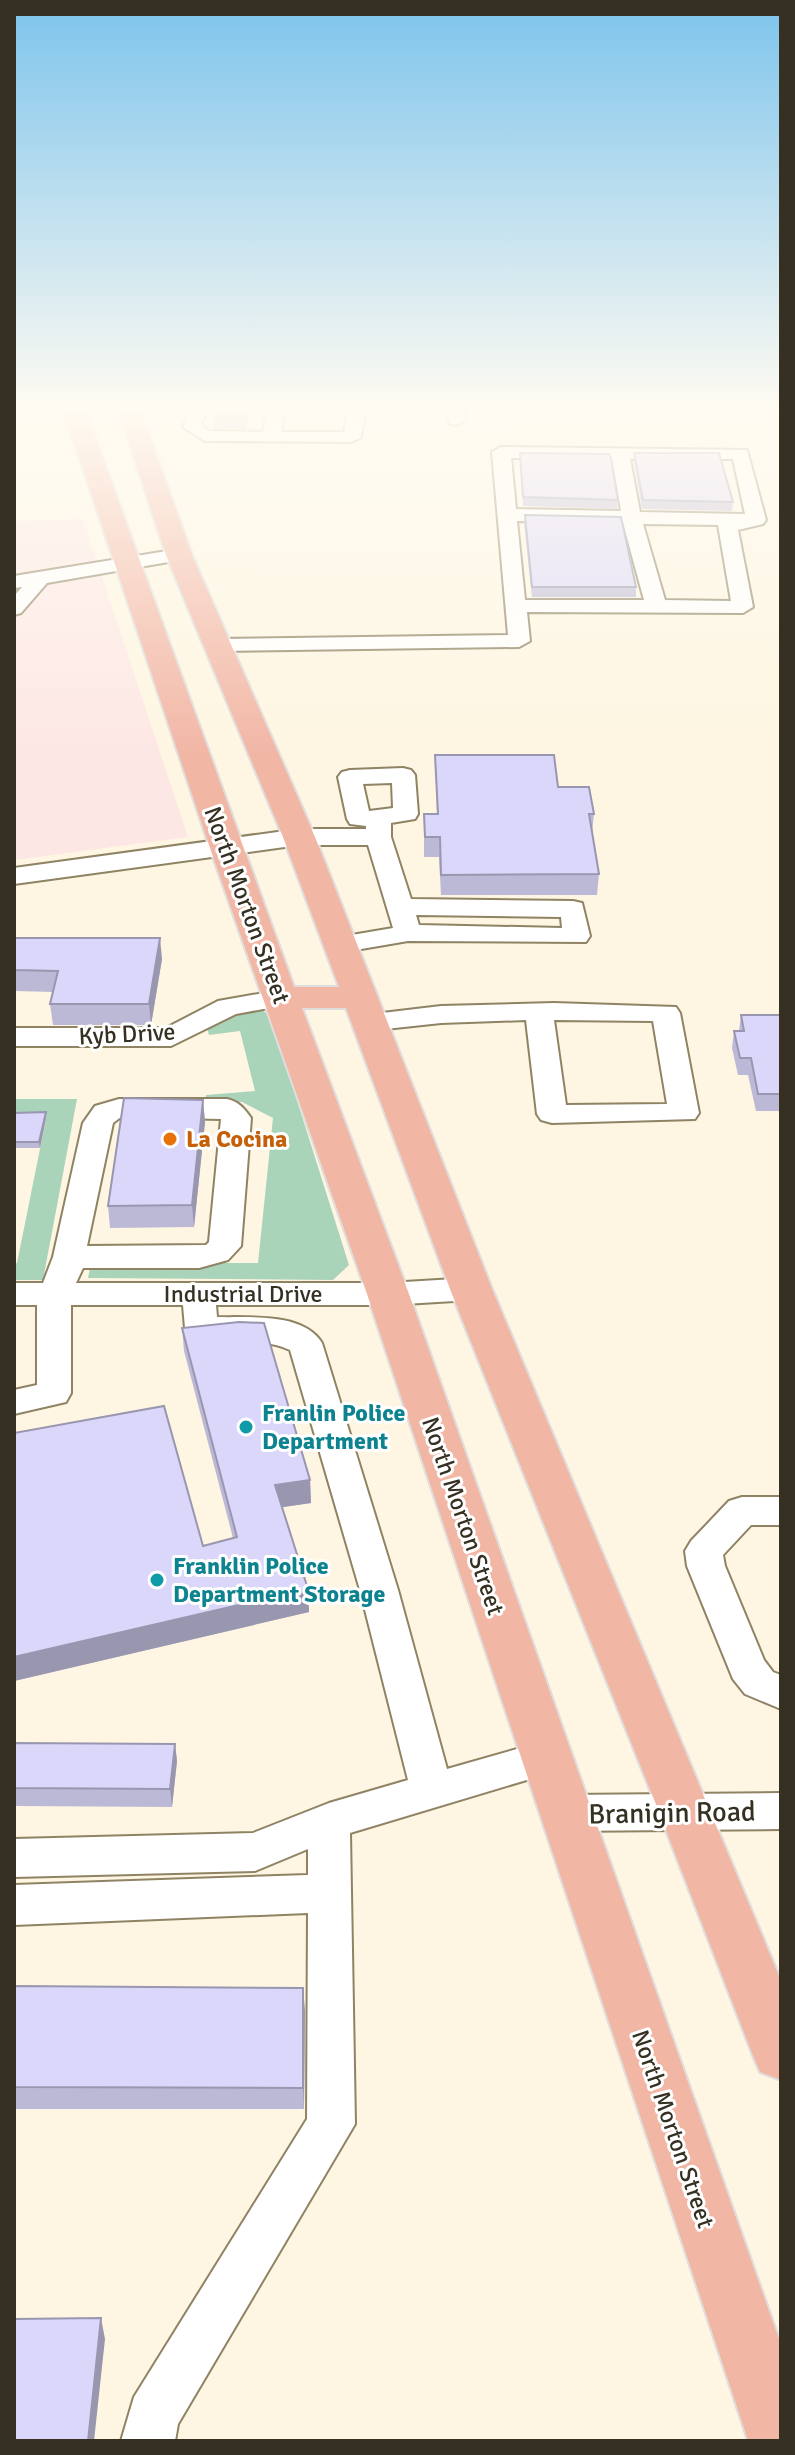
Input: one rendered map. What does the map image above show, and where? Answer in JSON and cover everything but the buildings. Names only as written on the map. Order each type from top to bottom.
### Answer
[{"type":"main road","name":"North Morton Street","points":[[114,527],[226,848],[388,1294],[781,2440]]},
{"type":"main road","points":[[169,527],[299,837],[471,1289],[686,1812],[781,2053]]},
{"type":"main road","points":[[281,998],[362,1009]]},
{"type":"street","points":[[219,645],[519,641],[508,527]]},
{"type":"street","points":[[634,527],[656,606]]},
{"type":"street","points":[[515,606],[743,607],[727,527]]},
{"type":"street","points":[[14,582],[179,555]]},
{"type":"street","points":[[14,609],[40,578]]},
{"type":"street","points":[[14,876],[378,827],[404,920]]},
{"type":"street","points":[[338,945],[404,920],[573,909],[577,936],[404,920]]},
{"type":"street","name":"Kyb Drive","points":[[14,1037],[171,1037],[228,1007],[281,998]]},
{"type":"street","points":[[362,1009],[422,1014],[539,1012],[666,1013],[684,1113],[552,1114],[539,1012]]},
{"type":"street","points":[[14,1402],[54,1393],[54,1294],[69,1257],[98,1123],[106,1112],[119,1108],[227,1108],[236,1118],[225,1246],[217,1253],[199,1257],[69,1257]]},
{"type":"street","name":"Industrial Drive","points":[[14,1294],[388,1294],[471,1289]]},
{"type":"street","points":[[198,1294],[202,1328],[276,1330],[305,1343],[379,1590],[432,1791]]},
{"type":"street","points":[[781,1511],[742,1511],[704,1551],[706,1566],[747,1668],[759,1683],[781,1693]]},
{"type":"street","points":[[14,1858],[255,1852],[329,1821],[545,1758]]},
{"type":"street","name":"Branigin Road","points":[[564,1813],[781,1811]]},
{"type":"street","points":[[148,2441],[153,2416],[331,2124],[329,1821]]},
{"type":"street","points":[[14,1905],[330,1893]]},
{"type":"shaded area","points":[[14,527],[85,527],[188,837],[14,860]]},
{"type":"green space","points":[[256,1007],[270,1015],[349,1265],[333,1280],[88,1278],[91,1263],[258,1263],[273,1118],[242,1102],[205,1102],[206,1095],[255,1091],[240,1031],[209,1035],[207,1028],[234,1009]]},
{"type":"green space","points":[[14,1099],[77,1099],[43,1280],[14,1280],[14,1264],[17,1263],[46,1119],[14,1119]]},
{"type":"place","name":"La Cocina","points":[[170,1139]]},
{"type":"place","name":"Franlin Police Department","points":[[246,1427]]},
{"type":"place","name":"Franklin Police Department Storage","points":[[157,1580]]}]
